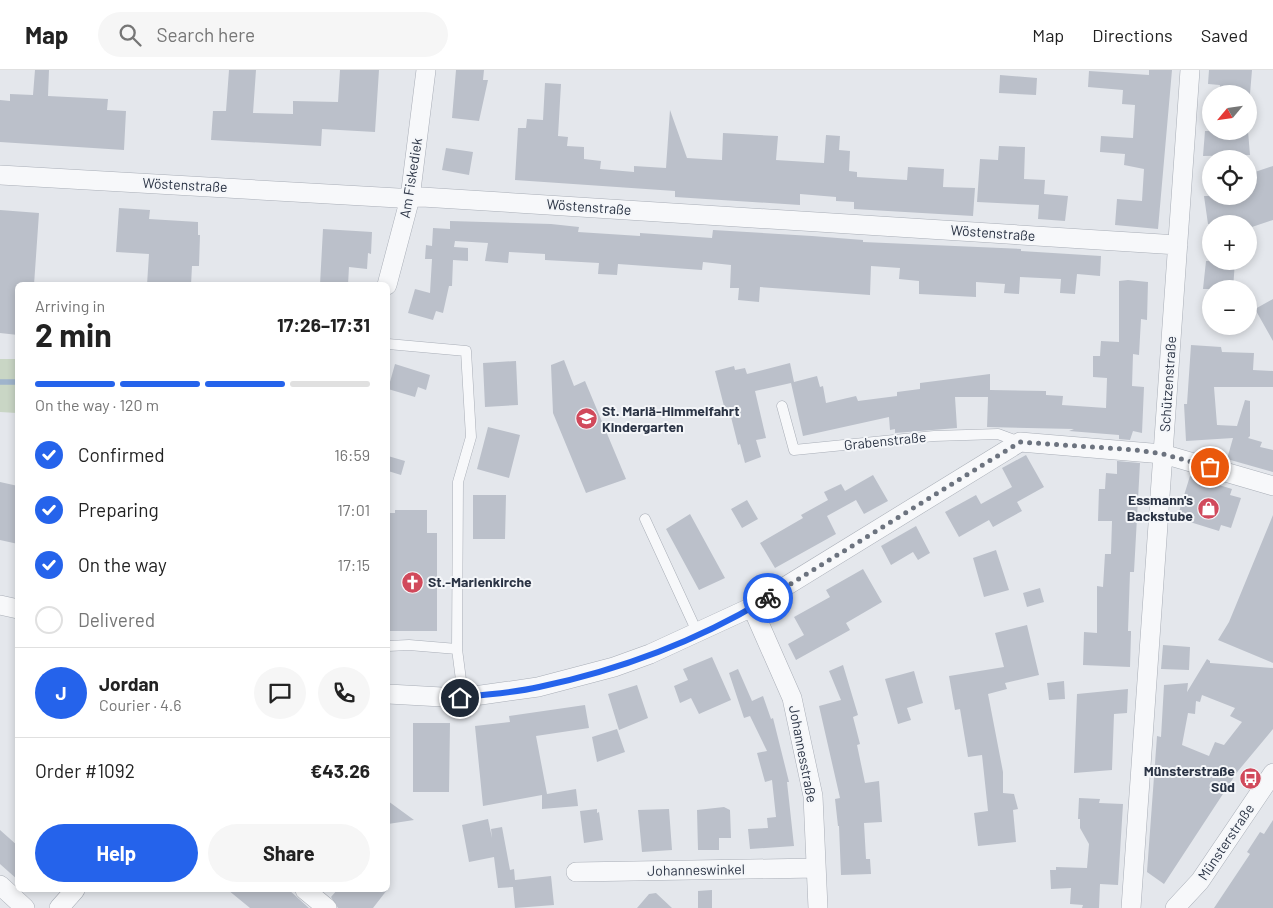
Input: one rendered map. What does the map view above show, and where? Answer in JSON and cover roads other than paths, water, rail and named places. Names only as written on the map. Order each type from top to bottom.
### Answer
[{"type":"street","name":"Am Fiskediek","points":[[388,282],[410,198],[426,70]]},
{"type":"street","name":"Schützenstraße","points":[[1131,908],[1190,70]]},
{"type":"street","name":"Wöstenstraße","points":[[0,175],[410,198],[422,197],[1178,245]]},
{"type":"street","name":"Grabenstraße","points":[[1020,442],[1163,454],[1273,486]]},
{"type":"street","points":[[390,694],[460,698],[538,687],[614,667],[698,634],[752,608],[1020,442]]},
{"type":"street","points":[[0,605],[15,608]]},
{"type":"street","name":"Johannesstraße","points":[[752,608],[792,698],[813,796],[818,908]]},
{"type":"street","name":"Münsterstraße","points":[[1175,908],[1200,881],[1273,773]]},
{"type":"street","name":"Johanneswinkel","points":[[576,872],[816,868]]},
{"type":"street","points":[[0,885],[25,908]]},
{"type":"street","points":[[59,908],[73,892]]},
{"type":"street","points":[[307,892],[327,908]]},
{"type":"lane","points":[[390,344],[466,351],[471,437],[458,482],[457,649],[462,688],[460,698]]},
{"type":"lane","name":"Grabenstraße","points":[[782,406],[794,450],[934,436],[980,434],[998,434],[1020,442]]},
{"type":"lane","points":[[645,519],[698,634]]},
{"type":"lane","points":[[390,646],[409,645],[457,649]]},
{"type":"waterway","points":[[0,382],[15,382]]},
{"type":"place","name":"St. Mariä-Himmelfahrt Kindergarten","points":[[586,419]]},
{"type":"place","name":"Essmann's Backstube","points":[[1209,508]]},
{"type":"place","name":"St.-Marienkirche","points":[[412,582]]},
{"type":"place","name":"Münsterstraße Süd","points":[[1251,779]]}]
